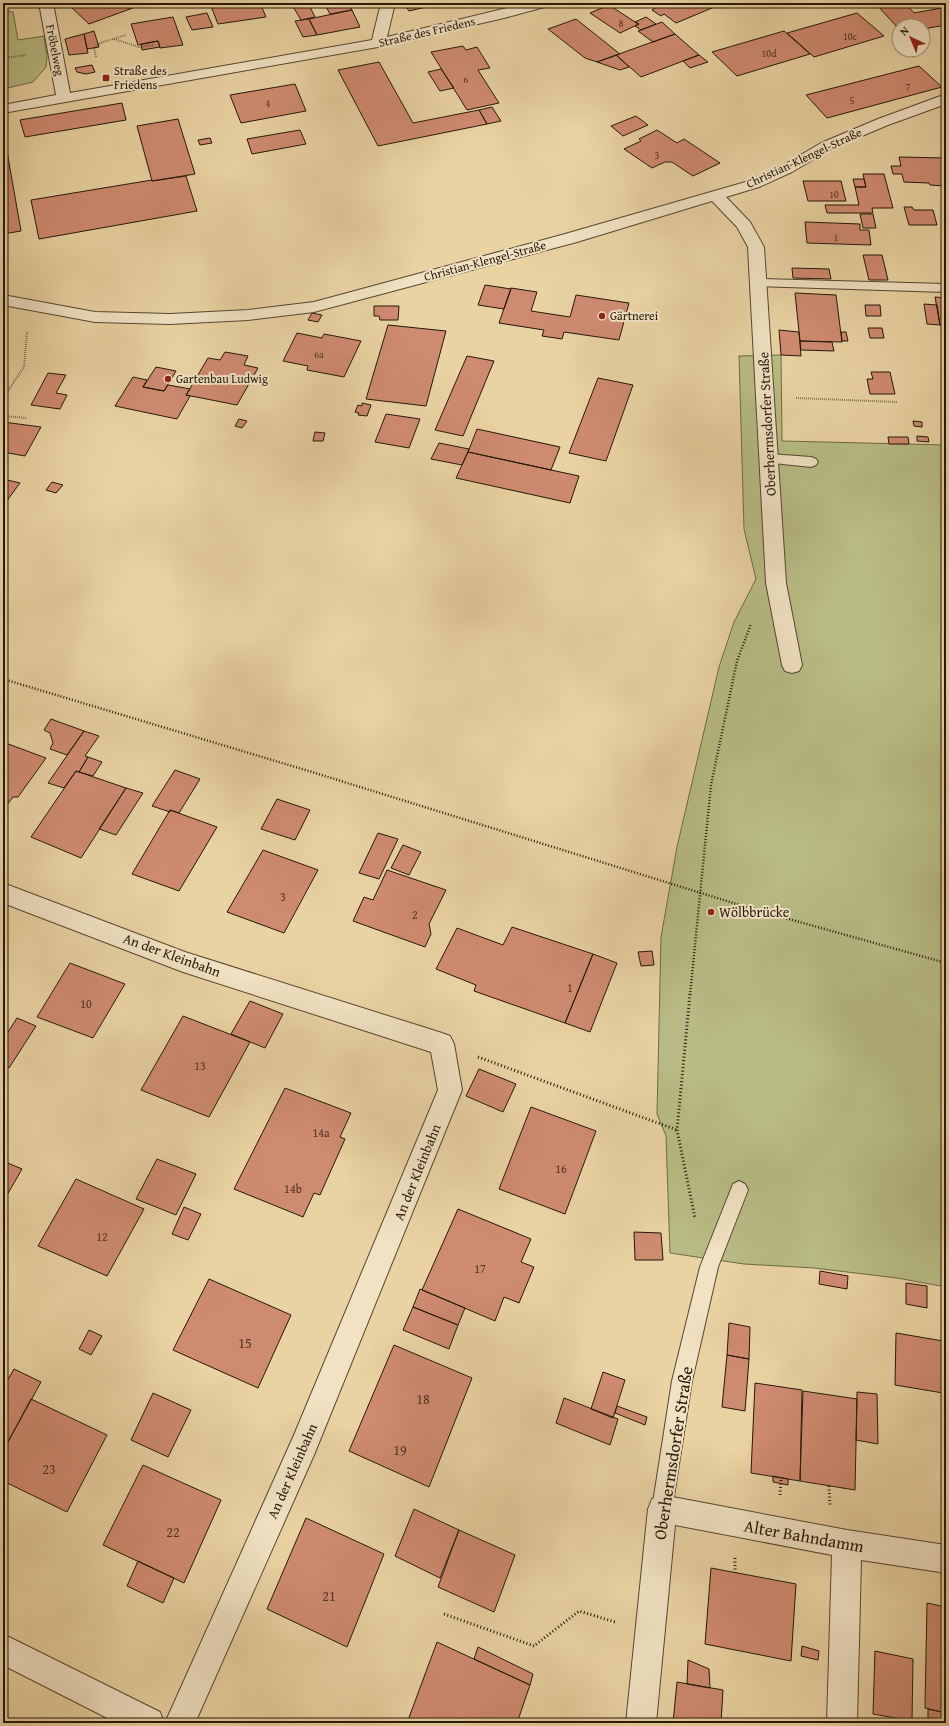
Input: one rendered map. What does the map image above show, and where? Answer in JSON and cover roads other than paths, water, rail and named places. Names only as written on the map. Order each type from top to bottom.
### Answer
[{"type":"street","name":"Fröbelweg","points":[[46,3],[64,98]]},
{"type":"street","points":[[378,43],[388,3]]},
{"type":"street","name":"Straße des Friedens","points":[[3,109],[378,43],[490,18],[543,3]]},
{"type":"street","name":"Christian-Klengel-Straße","points":[[3,300],[95,317],[170,319],[248,315],[314,307],[571,238],[754,184],[787,169],[826,146],[883,122],[932,105],[946,98]]},
{"type":"street","name":"Oberhermsdorfer Straße","points":[[716,196],[744,225],[756,247],[760,283],[776,583],[792,665]]},
{"type":"street","name":"An der Kleinbahn","points":[[3,893],[183,962],[442,1044],[450,1090],[304,1445],[180,1723]]},
{"type":"street","name":"Oberhermsdorfer Straße","points":[[641,1723],[662,1509]]},
{"type":"street","name":"Alter Bahndamm","points":[[662,1509],[847,1544],[937,1558]]},
{"type":"street","points":[[842,1723],[847,1544]]},
{"type":"street","points":[[3,1650],[149,1723]]},
{"type":"lane","points":[[760,283],[946,288]]},
{"type":"lane","points":[[769,459],[811,462]]},
{"type":"lane","name":"Oberhermsdorfer Straße","points":[[662,1509],[682,1381],[709,1267],[739,1190]]},
{"type":"place","name":"Straße des Friedens","points":[[106,78]]},
{"type":"place","name":"Gärtnerei","points":[[602,316]]},
{"type":"place","name":"Gartenbau Ludwig","points":[[168,379]]},
{"type":"place","name":"Wölbbrücke","points":[[711,912]]}]
